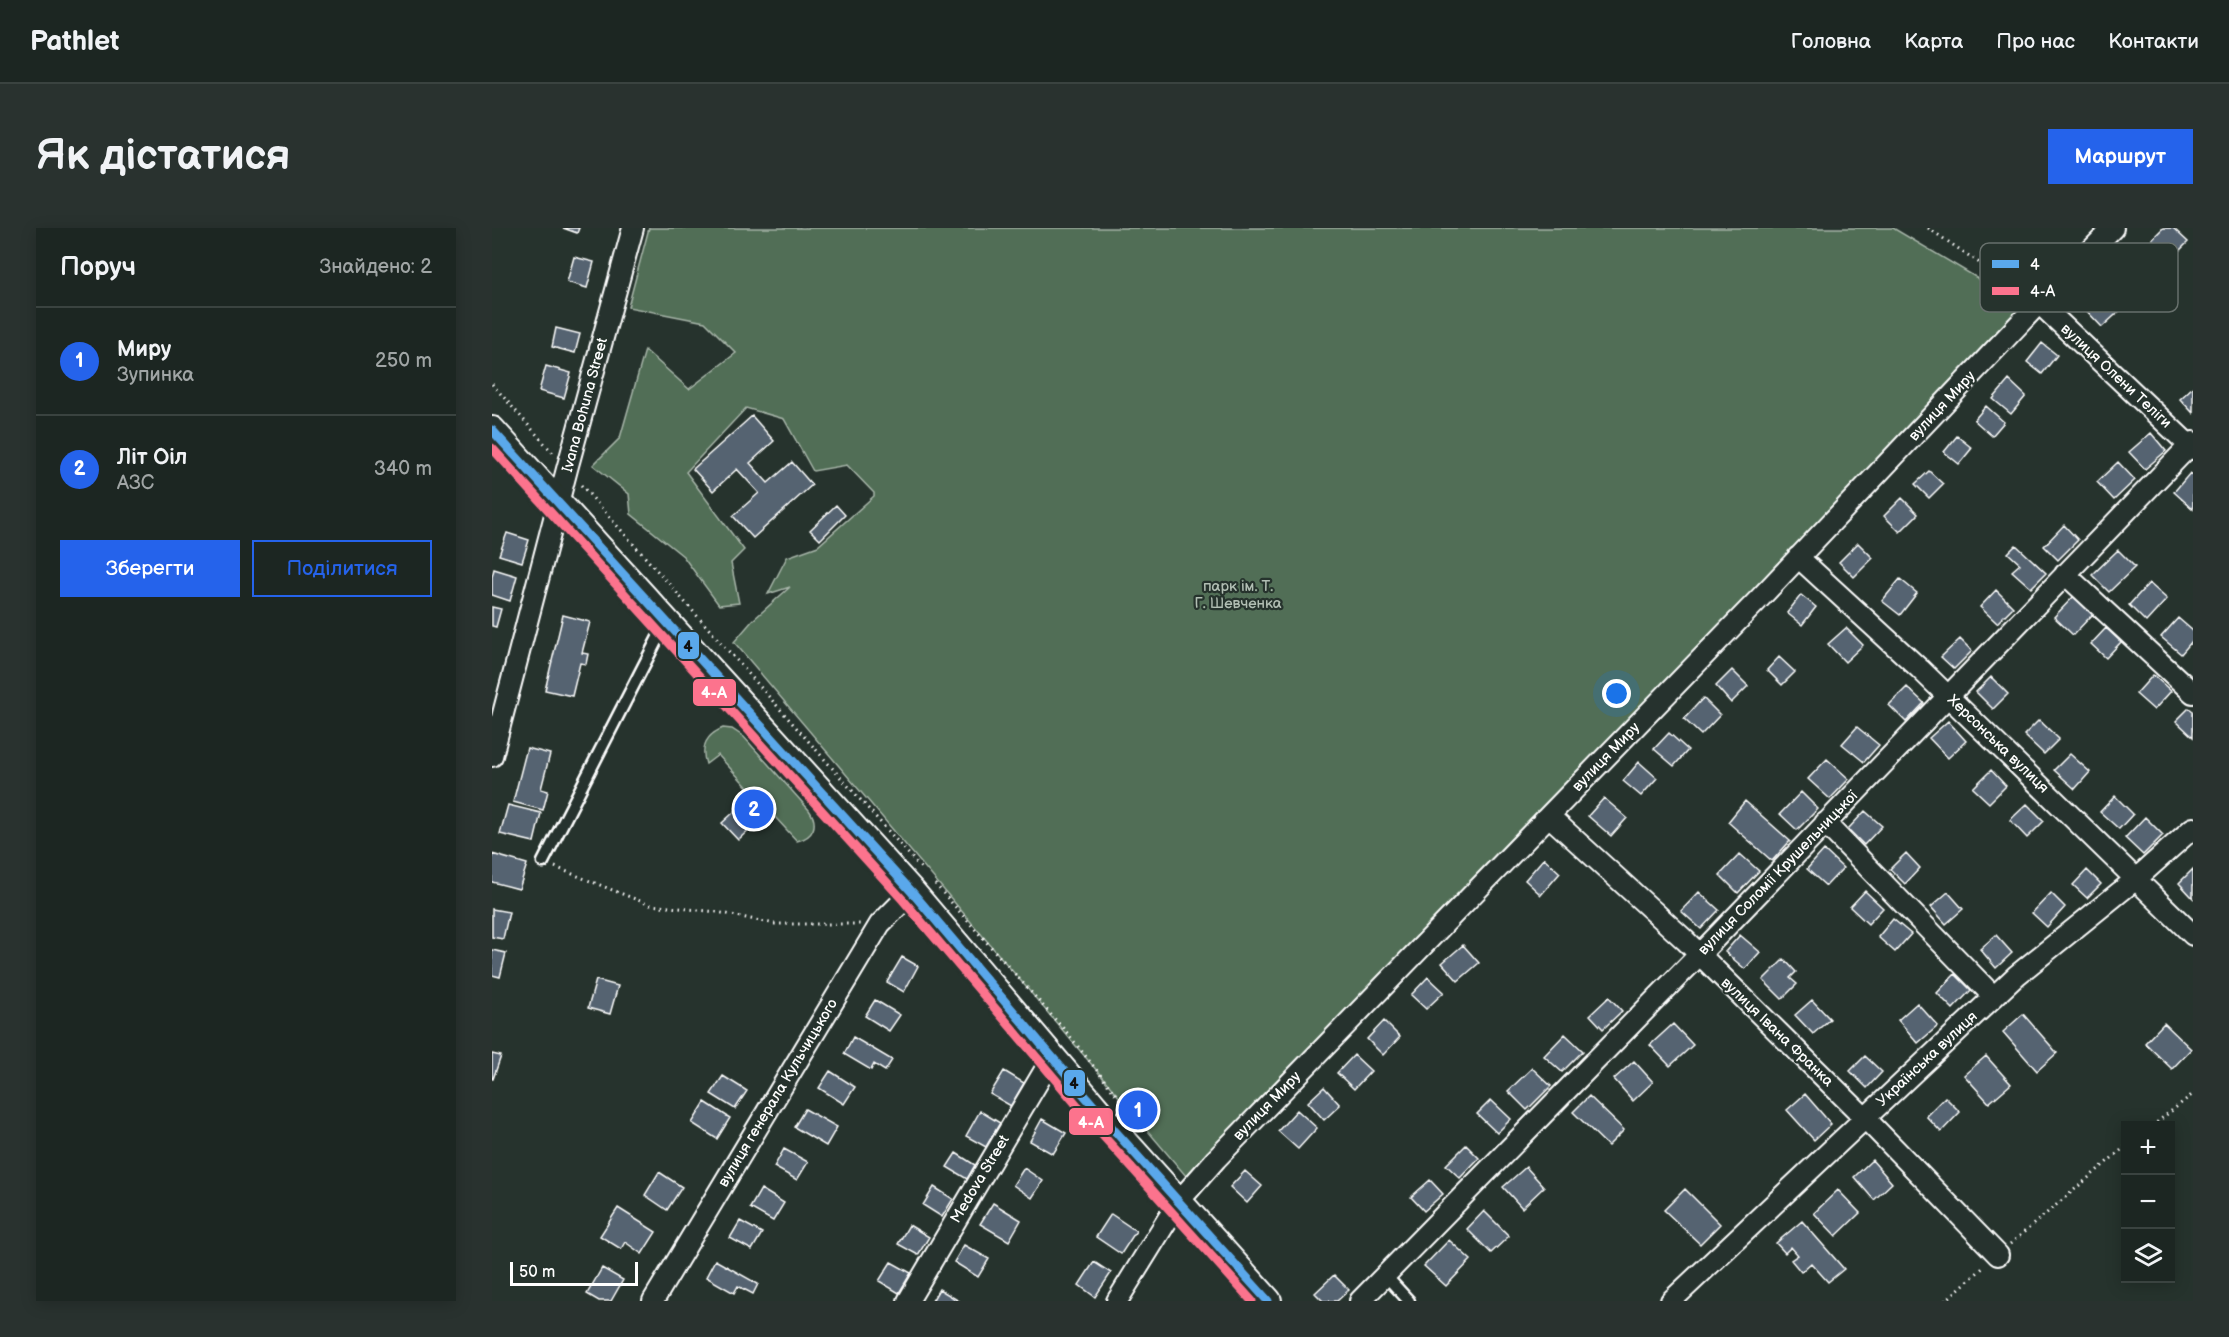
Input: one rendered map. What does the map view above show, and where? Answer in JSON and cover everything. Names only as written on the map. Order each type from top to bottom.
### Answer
[{"type":"street","name":"Ivana Bohuna Street","points":[[492,756],[633,228]]},
{"type":"street","name":"вулиця Миру","points":[[2098,243],[2113,228]]},
{"type":"street","name":"вулиця Миру","points":[[1117,1301],[1179,1201],[1216,1159],[1549,816],[2030,312]]},
{"type":"street","name":"вулиця Олени Теліги","points":[[2049,312],[2192,445]]},
{"type":"street","points":[[492,429],[912,892],[1052,1058],[1268,1301]]},
{"type":"street","name":"вулиця Соломії Крушельницької","points":[[1360,1301],[1699,955],[1947,695],[2192,445]]},
{"type":"street","name":"Херсонська вулиця","points":[[1798,557],[1947,695],[2193,935]]},
{"type":"street","points":[[2065,574],[2193,693]]},
{"type":"street","name":"вулиця Івана Франка","points":[[1549,816],[1685,940],[1865,1118],[1998,1255]]},
{"type":"street","points":[[1825,824],[1994,997]]},
{"type":"street","name":"Українська вулиця","points":[[1671,1301],[2017,975],[2136,879],[2193,828]]},
{"type":"street","name":"вулиця генерала Кульчицького","points":[[653,1301],[880,924],[912,892]]},
{"type":"street","name":"Medova Street","points":[[908,1301],[1052,1058]]},
{"type":"lane","points":[[543,862],[666,622]]},
{"type":"lane","points":[[1386,1275],[1409,1301]]},
{"type":"path","points":[[1928,228],[1980,263]]},
{"type":"path","points":[[543,862],[650,905],[717,912],[775,924],[880,924]]},
{"type":"path","points":[[2157,1121],[2193,1094]]},
{"type":"path","points":[[1945,1301],[2121,1150]]},
{"type":"green space","name":"парк ім. Т. Г. Шевченка","points":[[649,228],[1893,228],[1980,280],[1980,312],[2021,312],[1186,1176],[734,642],[753,620],[790,587],[768,594],[787,557],[818,546],[874,496],[874,493],[847,465],[813,471],[784,419],[746,408],[686,472],[744,550],[731,563],[739,603],[719,605],[683,556],[631,514],[629,494],[593,465],[620,438],[645,350],[689,389],[736,353],[705,322],[628,307]]},
{"type":"green space","points":[[723,728],[732,729],[744,737],[809,810],[814,820],[811,833],[797,841],[718,755],[706,764],[704,747],[706,742],[712,734]]},
{"type":"building","points":[[563,228],[579,228],[577,233]]},
{"type":"building","points":[[2163,228],[2173,228],[2188,242],[2178,252],[2178,243],[2156,243],[2152,239]]},
{"type":"building","points":[[574,257],[594,262],[587,288],[567,282]]},
{"type":"building","points":[[2088,312],[2118,312],[2102,327]]},
{"type":"building","points":[[556,328],[580,334],[575,353],[552,347]]},
{"type":"building","points":[[2042,343],[2057,355],[2042,374],[2027,362]]},
{"type":"building","points":[[546,366],[571,373],[564,398],[539,391]]},
{"type":"building","points":[[2009,380],[2026,396],[2011,414],[1993,399]]},
{"type":"building","points":[[2193,387],[2193,413],[2180,399]]},
{"type":"building","points":[[1986,406],[2004,422],[1992,436],[1974,420]]},
{"type":"building","points":[[752,416],[774,441],[750,463],[768,483],[792,462],[812,485],[753,538],[733,516],[759,493],[737,469],[713,491],[693,469]]},
{"type":"building","points":[[2151,433],[2166,451],[2145,469],[2129,452]]},
{"type":"building","points":[[1957,436],[1972,448],[1959,464],[1944,452]]},
{"type":"building","points":[[2118,462],[2135,480],[2114,500],[2097,482]]},
{"type":"building","points":[[1929,471],[1943,484],[1929,498],[1915,484]]},
{"type":"building","points":[[2190,473],[2193,476],[2193,509],[2174,492]]},
{"type":"building","points":[[1902,498],[1918,514],[1900,532],[1884,516]]},
{"type":"building","points":[[836,505],[845,515],[820,540],[810,530]]},
{"type":"building","points":[[2064,525],[2078,540],[2058,560],[2044,546]]},
{"type":"building","points":[[507,533],[529,540],[522,562],[499,555]]},
{"type":"building","points":[[1858,543],[1873,558],[1854,577],[1839,562]]},
{"type":"building","points":[[2016,545],[2046,573],[2031,588],[2012,571],[2020,564],[2008,553]]},
{"type":"building","points":[[2118,550],[2135,567],[2109,592],[2092,575]]},
{"type":"building","points":[[494,569],[517,576],[510,601],[492,595]]},
{"type":"building","points":[[1900,579],[1917,593],[1900,615],[1882,601]]},
{"type":"building","points":[[2149,583],[2167,599],[2146,622],[2129,605]]},
{"type":"building","points":[[1996,590],[2013,607],[1997,623],[1980,607]]},
{"type":"building","points":[[1801,595],[1816,607],[1802,625],[1787,613]]},
{"type":"building","points":[[2074,596],[2093,614],[2073,635],[2054,617]]},
{"type":"building","points":[[492,607],[501,609],[496,627],[492,626]]},
{"type":"building","points":[[563,615],[590,622],[582,653],[588,654],[586,664],[580,663],[572,696],[545,690]]},
{"type":"building","points":[[2178,618],[2193,631],[2193,640],[2181,654],[2161,637]]},
{"type":"building","points":[[1846,628],[1863,645],[1845,662],[1828,644]]},
{"type":"building","points":[[2106,628],[2121,642],[2106,658],[2091,644]]},
{"type":"building","points":[[1960,639],[1972,651],[1954,669],[1941,657]]},
{"type":"building","points":[[1779,657],[1795,672],[1782,685],[1767,670]]},
{"type":"building","points":[[1732,670],[1748,686],[1731,703],[1716,686]]},
{"type":"building","points":[[2153,675],[2171,691],[2154,710],[2136,694]]},
{"type":"building","points":[[1991,677],[2008,694],[1993,709],[1976,692]]},
{"type":"building","points":[[1907,687],[1924,703],[1906,722],[1889,705]]},
{"type":"building","points":[[1703,698],[1720,715],[1701,735],[1684,719]]},
{"type":"building","points":[[2189,708],[2193,711],[2193,737],[2176,721]]},
{"type":"building","points":[[2039,720],[2059,739],[2044,754],[2024,735]]},
{"type":"building","points":[[1948,721],[1966,741],[1948,758],[1929,738]]},
{"type":"building","points":[[1857,727],[1879,745],[1864,762],[1842,744]]},
{"type":"building","points":[[1669,733],[1688,750],[1674,766],[1654,749]]},
{"type":"building","points":[[527,748],[550,754],[541,789],[548,791],[543,810],[513,802]]},
{"type":"building","points":[[2070,754],[2090,772],[2075,789],[2054,770]]},
{"type":"building","points":[[1827,759],[1849,779],[1830,799],[1808,779]]},
{"type":"building","points":[[1639,762],[1657,778],[1641,796],[1623,781]]},
{"type":"building","points":[[1991,770],[2006,786],[1989,803],[1973,788]]},
{"type":"building","points":[[1801,792],[1818,809],[1797,830],[1780,814]]},
{"type":"building","points":[[747,794],[769,818],[763,824],[741,800]]},
{"type":"building","points":[[2115,796],[2133,814],[2119,829],[2100,812]]},
{"type":"building","points":[[1604,798],[1627,818],[1611,836],[1588,816]]},
{"type":"building","points":[[1745,801],[1790,841],[1772,861],[1728,822]]},
{"type":"building","points":[[744,803],[759,820],[738,840],[722,823]]},
{"type":"building","points":[[2027,804],[2044,821],[2027,838],[2010,820]]},
{"type":"building","points":[[508,805],[541,813],[534,842],[500,834]]},
{"type":"building","points":[[1865,811],[1882,826],[1864,845],[1848,829]]},
{"type":"building","points":[[2145,817],[2163,835],[2143,855],[2125,838]]},
{"type":"building","points":[[1824,850],[1843,868],[1826,886],[1807,869]]},
{"type":"building","points":[[1906,853],[1920,868],[1905,884],[1890,869]]},
{"type":"building","points":[[492,854],[527,864],[519,889],[492,882]]},
{"type":"building","points":[[1740,854],[1759,871],[1738,893],[1720,875]]},
{"type":"building","points":[[1544,858],[1560,873],[1541,895],[1525,880]]},
{"type":"building","points":[[2193,869],[2193,898],[2179,883]]},
{"type":"building","points":[[2087,870],[2101,884],[2087,898],[2073,885]]},
{"type":"building","points":[[1865,891],[1883,908],[1868,924],[1850,907]]},
{"type":"building","points":[[1699,892],[1719,910],[1701,929],[1681,911]]},
{"type":"building","points":[[1948,892],[1963,909],[1946,924],[1931,907]]},
{"type":"building","points":[[2051,893],[2065,907],[2047,927],[2032,913]]},
{"type":"building","points":[[492,909],[509,912],[503,939],[492,937]]},
{"type":"building","points":[[1893,919],[1911,934],[1895,952],[1878,937]]},
{"type":"building","points":[[1740,935],[1760,952],[1745,969],[1725,952]]},
{"type":"building","points":[[1996,935],[2012,953],[1996,968],[1980,949]]},
{"type":"building","points":[[1463,945],[1479,963],[1458,981],[1442,963]]},
{"type":"building","points":[[492,950],[506,953],[500,977],[492,975]]},
{"type":"building","points":[[902,957],[918,966],[904,992],[887,982]]},
{"type":"building","points":[[1784,959],[1796,972],[1790,978],[1797,984],[1782,999],[1763,980]]},
{"type":"building","points":[[1955,974],[1971,990],[1953,1009],[1937,993]]},
{"type":"building","points":[[1428,977],[1444,992],[1426,1009],[1411,995]]},
{"type":"building","points":[[596,980],[618,986],[610,1014],[588,1008]]},
{"type":"building","points":[[1609,997],[1622,1011],[1603,1029],[1590,1015]]},
{"type":"building","points":[[875,1000],[900,1015],[889,1031],[865,1016]]},
{"type":"building","points":[[1812,1000],[1830,1019],[1813,1034],[1795,1015]]},
{"type":"building","points":[[1917,1003],[1938,1026],[1918,1043],[1898,1020]]},
{"type":"building","points":[[2023,1014],[2057,1053],[2037,1071],[2003,1032]]},
{"type":"building","points":[[1384,1021],[1400,1037],[1383,1055],[1367,1039]]},
{"type":"building","points":[[2164,1023],[2191,1049],[2172,1069],[2145,1043]]},
{"type":"building","points":[[1673,1024],[1693,1045],[1670,1066],[1650,1045]]},
{"type":"building","points":[[1565,1034],[1583,1051],[1562,1072],[1544,1056]]},
{"type":"building","points":[[853,1037],[892,1060],[885,1071],[874,1064],[871,1070],[844,1054]]},
{"type":"building","points":[[492,1054],[501,1056],[493,1079],[492,1079]]},
{"type":"building","points":[[1354,1055],[1371,1071],[1354,1089],[1337,1073]]},
{"type":"building","points":[[1865,1056],[1882,1072],[1867,1088],[1850,1071]]},
{"type":"building","points":[[1986,1056],[2011,1084],[1989,1103],[1964,1075]]},
{"type":"building","points":[[1634,1061],[1653,1082],[1633,1101],[1614,1079]]},
{"type":"building","points":[[1532,1068],[1551,1086],[1527,1110],[1508,1091]]},
{"type":"building","points":[[830,1071],[855,1087],[844,1104],[819,1088]]},
{"type":"building","points":[[1004,1071],[1024,1083],[1011,1106],[990,1094]]},
{"type":"building","points":[[723,1076],[747,1091],[735,1109],[711,1094]]},
{"type":"building","points":[[1324,1087],[1340,1105],[1324,1120],[1308,1102]]},
{"type":"building","points":[[1805,1094],[1831,1124],[1814,1140],[1787,1110]]},
{"type":"building","points":[[1589,1096],[1624,1130],[1608,1146],[1573,1112]]},
{"type":"building","points":[[1945,1097],[1960,1112],[1941,1132],[1926,1116]]},
{"type":"building","points":[[1491,1100],[1511,1119],[1497,1133],[1477,1114]]},
{"type":"building","points":[[705,1102],[730,1118],[717,1139],[692,1123]]},
{"type":"building","points":[[805,1109],[837,1127],[826,1146],[794,1127]]},
{"type":"building","points":[[1297,1110],[1317,1128],[1298,1149],[1278,1131]]},
{"type":"building","points":[[980,1111],[1000,1123],[986,1147],[966,1136]]},
{"type":"building","points":[[1042,1119],[1066,1133],[1053,1154],[1030,1141]]},
{"type":"building","points":[[1466,1145],[1479,1158],[1460,1178],[1446,1165]]},
{"type":"building","points":[[784,1149],[808,1162],[797,1180],[774,1167]]},
{"type":"building","points":[[956,1153],[975,1165],[967,1179],[947,1167]]},
{"type":"building","points":[[1872,1160],[1892,1183],[1874,1200],[1854,1177]]},
{"type":"building","points":[[1526,1167],[1544,1187],[1522,1208],[1503,1187]]},
{"type":"building","points":[[1024,1168],[1043,1181],[1032,1198],[1013,1185]]},
{"type":"building","points":[[1245,1171],[1262,1186],[1247,1203],[1230,1187]]},
{"type":"building","points":[[659,1172],[682,1187],[667,1210],[645,1195]]},
{"type":"building","points":[[1430,1180],[1443,1194],[1424,1211],[1411,1197]]},
{"type":"building","points":[[934,1187],[953,1199],[942,1217],[923,1205]]},
{"type":"building","points":[[761,1189],[784,1203],[773,1221],[750,1208]]},
{"type":"building","points":[[1685,1189],[1720,1224],[1700,1244],[1664,1210]]},
{"type":"building","points":[[1838,1190],[1860,1213],[1836,1236],[1814,1213]]},
{"type":"building","points":[[993,1203],[1021,1220],[1009,1241],[980,1224]]},
{"type":"building","points":[[618,1208],[656,1232],[642,1254],[625,1242],[621,1249],[600,1236]]},
{"type":"building","points":[[1484,1211],[1509,1236],[1491,1253],[1467,1229]]},
{"type":"building","points":[[1111,1214],[1136,1231],[1121,1254],[1096,1237]]},
{"type":"building","points":[[740,1221],[762,1233],[752,1250],[730,1238]]},
{"type":"building","points":[[1802,1221],[1844,1269],[1828,1282],[1811,1263],[1801,1272],[1791,1260],[1798,1255],[1791,1247],[1785,1253],[1776,1243]]},
{"type":"building","points":[[909,1225],[929,1237],[918,1255],[898,1244]]},
{"type":"building","points":[[1449,1240],[1471,1260],[1446,1286],[1424,1266]]},
{"type":"building","points":[[964,1245],[989,1259],[978,1277],[954,1262]]},
{"type":"building","points":[[715,1260],[758,1284],[753,1294],[738,1286],[734,1293],[706,1277]]},
{"type":"building","points":[[891,1262],[911,1273],[899,1293],[879,1281]]},
{"type":"building","points":[[1094,1262],[1111,1273],[1095,1297],[1079,1285]]},
{"type":"building","points":[[602,1268],[623,1280],[611,1301],[599,1301],[587,1294]]},
{"type":"building","points":[[1334,1275],[1349,1290],[1337,1301],[1323,1301],[1315,1293]]},
{"type":"building","points":[[939,1289],[959,1301],[932,1301]]},
{"type":"transit line","name":"4","points":[[492,430],[912,892],[1114,1130],[1268,1301]]},
{"type":"transit line","name":"4-А","points":[[492,448],[903,900],[1105,1138],[1252,1301]]},
{"type":"place","name":"Літ Оіл","points":[[754,809]]},
{"type":"place","name":"Миру","points":[[1138,1110]]}]
